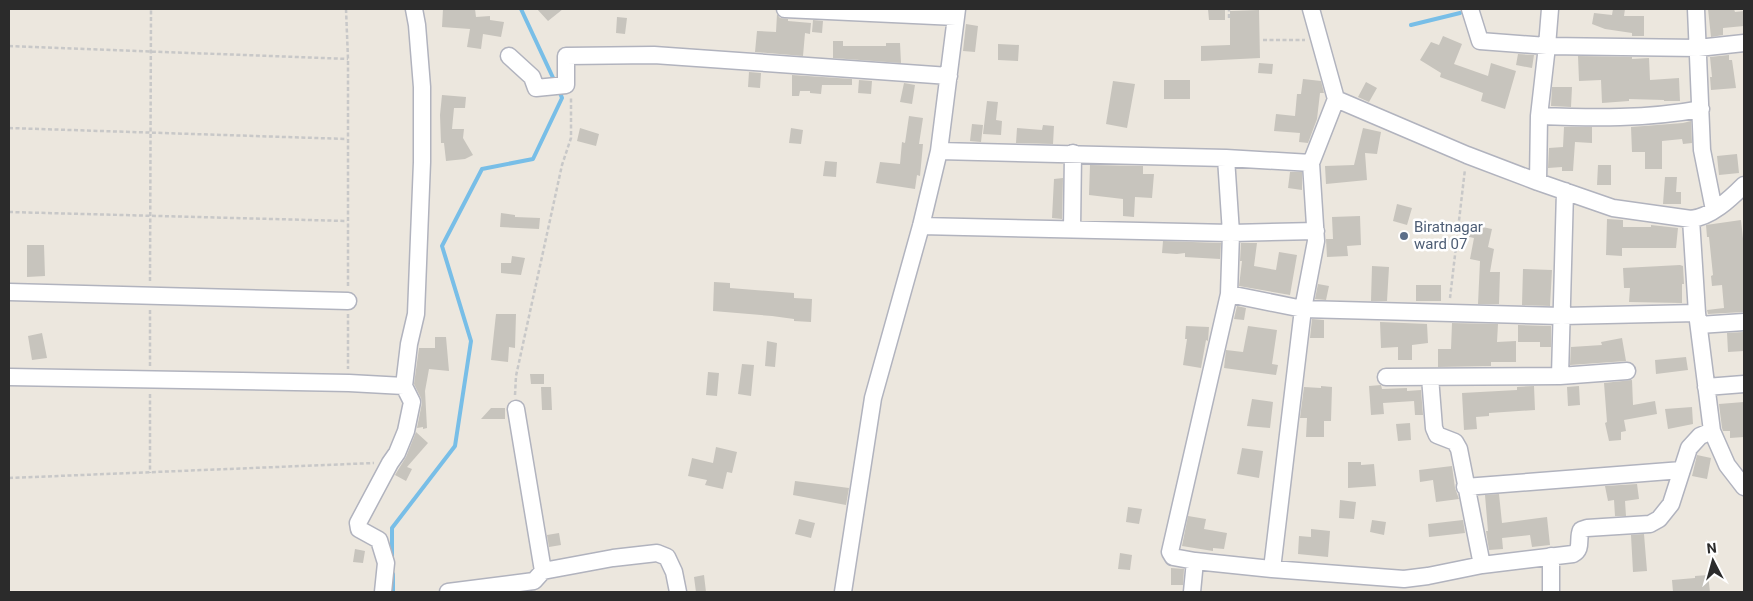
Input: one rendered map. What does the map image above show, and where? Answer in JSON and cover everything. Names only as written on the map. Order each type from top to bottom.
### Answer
[{"type":"street","points":[[383,592],[386,563],[379,540],[359,530],[358,523],[397,453],[406,431],[412,402],[404,386],[409,344],[416,314],[419,266],[422,87],[414,9]]},
{"type":"street","points":[[784,9],[957,13],[939,151],[921,226],[873,398],[843,592]]},
{"type":"street","points":[[1272,569],[1303,309],[1316,241],[1310,164],[1336,99],[1311,9]]},
{"type":"street","points":[[1470,9],[1480,42],[1547,46],[1698,48],[1744,42]]},
{"type":"street","points":[[1538,182],[1539,116],[1550,9]]},
{"type":"street","points":[[1696,9],[1702,150],[1714,210]]},
{"type":"street","points":[[509,56],[532,77],[536,88],[558,86],[566,56],[654,55],[949,76]]},
{"type":"street","points":[[1336,99],[1467,155],[1613,208],[1691,219],[1699,218],[1714,210],[1744,185]]},
{"type":"street","points":[[1539,116],[1600,119],[1672,114],[1701,109]]},
{"type":"street","points":[[939,151],[1226,158],[1310,164]]},
{"type":"street","points":[[1072,229],[1073,153]]},
{"type":"street","points":[[1226,158],[1231,234],[1229,294],[1170,552],[1173,557],[1272,569],[1404,578],[1428,576],[1482,565],[1573,554],[1579,548],[1579,535],[1582,530],[1587,528],[1650,524],[1659,519],[1670,504],[1689,448],[1700,436],[1712,431]]},
{"type":"street","points":[[1560,376],[1565,191]]},
{"type":"street","points":[[1691,219],[1698,319],[1712,431],[1727,465],[1744,487]]},
{"type":"street","points":[[921,226],[1231,234],[1316,231]]},
{"type":"street","points":[[9,292],[348,301]]},
{"type":"street","points":[[1229,294],[1303,309],[1698,319],[1744,322]]},
{"type":"street","points":[[1386,377],[1560,376],[1627,370]]},
{"type":"street","points":[[9,377],[348,382],[404,386]]},
{"type":"street","points":[[1430,377],[1434,428],[1437,435],[1455,442],[1459,449],[1465,488],[1482,565]]},
{"type":"street","points":[[1706,387],[1744,384]]},
{"type":"street","points":[[516,409],[543,571]]},
{"type":"street","points":[[1465,488],[1682,470]]},
{"type":"street","points":[[448,592],[534,581],[543,571],[613,558],[656,553],[667,557],[674,572],[678,592]]},
{"type":"street","points":[[1550,556],[1551,592]]},
{"type":"street","points":[[1192,592],[1195,561]]},
{"type":"path","points":[[150,473],[151,9]]},
{"type":"path","points":[[346,9],[348,58],[348,382]]},
{"type":"path","points":[[1229,9],[1229,18]]},
{"type":"path","points":[[1264,40],[1319,40]]},
{"type":"path","points":[[9,46],[348,58]]},
{"type":"path","points":[[516,409],[514,400],[516,376],[562,165],[571,138],[571,91],[558,86]]},
{"type":"path","points":[[9,128],[348,139]]},
{"type":"path","points":[[1449,312],[1467,155]]},
{"type":"path","points":[[9,212],[348,222]]},
{"type":"path","points":[[9,478],[390,463]]},
{"type":"building","points":[[443,9],[475,9],[476,17],[490,16],[490,20],[504,22],[501,37],[483,34],[481,49],[467,47],[470,29],[442,27]]},
{"type":"building","points":[[537,9],[563,9],[548,21]]},
{"type":"building","points":[[1208,9],[1225,9],[1225,20],[1209,20]]},
{"type":"building","points":[[1613,9],[1625,9],[1624,16],[1644,16],[1644,36],[1632,36],[1632,33],[1605,29],[1592,24],[1594,13],[1612,15]]},
{"type":"building","points":[[1708,9],[1744,11],[1744,26],[1723,28],[1723,35],[1711,37]]},
{"type":"building","points":[[1259,10],[1260,58],[1201,61],[1201,46],[1230,45],[1230,11]]},
{"type":"building","points":[[777,14],[780,18],[788,19],[788,21],[811,23],[810,34],[805,33],[803,56],[755,52],[757,31],[776,32]]},
{"type":"building","points":[[617,17],[627,18],[625,34],[616,33]]},
{"type":"building","points":[[813,20],[823,21],[822,33],[812,32]]},
{"type":"building","points":[[966,24],[978,26],[975,52],[963,51]]},
{"type":"building","points":[[1443,36],[1462,44],[1454,64],[1488,76],[1491,63],[1516,71],[1505,109],[1481,101],[1483,93],[1440,77],[1441,73],[1420,60],[1431,42],[1439,45]]},
{"type":"building","points":[[833,41],[843,41],[843,46],[886,46],[886,43],[900,43],[901,63],[833,58]]},
{"type":"building","points":[[998,44],[1019,45],[1018,61],[998,60]]},
{"type":"building","points":[[1518,54],[1534,55],[1532,68],[1516,65]]},
{"type":"building","points":[[1729,55],[1729,60],[1732,60],[1736,88],[1711,90],[1710,57]]},
{"type":"building","points":[[1578,56],[1649,58],[1650,80],[1679,78],[1680,101],[1629,99],[1629,101],[1602,103],[1601,80],[1579,81]]},
{"type":"building","points":[[1259,63],[1273,64],[1272,74],[1258,73]]},
{"type":"building","points":[[749,72],[761,73],[760,88],[748,87]]},
{"type":"building","points":[[792,75],[852,79],[852,85],[822,85],[821,94],[800,91],[799,96],[792,96]]},
{"type":"building","points":[[1303,79],[1321,81],[1324,93],[1320,93],[1317,119],[1308,143],[1299,142],[1300,133],[1274,131],[1276,114],[1295,116],[1297,94],[1301,94]]},
{"type":"building","points":[[859,80],[872,81],[871,94],[858,93]]},
{"type":"building","points":[[1164,80],[1190,80],[1190,99],[1164,99]]},
{"type":"building","points":[[1113,81],[1135,84],[1127,128],[1106,124]]},
{"type":"building","points":[[1366,82],[1377,88],[1369,102],[1358,97]]},
{"type":"building","points":[[904,83],[915,85],[912,104],[900,102]]},
{"type":"building","points":[[1552,87],[1572,87],[1571,107],[1551,106]]},
{"type":"building","points":[[442,95],[466,97],[465,108],[454,108],[452,129],[464,129],[463,138],[473,155],[465,159],[446,161],[444,143],[441,143],[440,115]]},
{"type":"building","points":[[987,101],[998,102],[996,120],[1002,121],[1001,135],[983,134]]},
{"type":"building","points":[[909,116],[923,118],[919,144],[923,144],[920,176],[917,175],[915,189],[876,183],[880,162],[900,164],[902,142],[905,143]]},
{"type":"building","points":[[1691,121],[1692,143],[1683,144],[1682,139],[1662,141],[1662,169],[1645,169],[1645,152],[1632,152],[1631,127]]},
{"type":"building","points":[[972,124],[983,125],[981,142],[970,141]]},
{"type":"building","points":[[1043,125],[1054,126],[1053,144],[1016,143],[1017,128],[1042,130]]},
{"type":"building","points":[[1564,127],[1592,127],[1592,143],[1575,142],[1573,171],[1562,171],[1562,167],[1548,168],[1549,148],[1563,147]]},
{"type":"building","points":[[580,128],[599,134],[596,146],[577,141]]},
{"type":"building","points":[[791,128],[803,130],[801,144],[789,143]]},
{"type":"building","points":[[1363,128],[1381,132],[1377,154],[1365,153],[1367,180],[1326,184],[1325,166],[1354,165]]},
{"type":"building","points":[[1737,154],[1739,173],[1719,175],[1717,156]]},
{"type":"building","points":[[825,161],[837,162],[836,177],[823,176]]},
{"type":"building","points":[[1090,165],[1143,166],[1143,174],[1154,174],[1152,198],[1135,197],[1134,217],[1123,216],[1123,199],[1089,195]]},
{"type":"building","points":[[1598,165],[1611,165],[1611,185],[1597,185]]},
{"type":"building","points":[[1290,172],[1302,172],[1302,190],[1288,188]]},
{"type":"building","points":[[1665,177],[1677,177],[1676,192],[1681,192],[1681,204],[1663,204]]},
{"type":"building","points":[[1063,178],[1062,219],[1052,218],[1054,179]]},
{"type":"building","points":[[1397,204],[1412,208],[1407,225],[1393,221]]},
{"type":"building","points":[[501,213],[515,215],[515,217],[540,218],[539,229],[500,227]]},
{"type":"building","points":[[1360,216],[1361,245],[1347,246],[1348,256],[1327,257],[1326,239],[1333,239],[1332,217]]},
{"type":"building","points":[[1607,219],[1623,220],[1623,227],[1651,227],[1651,225],[1678,228],[1676,248],[1622,248],[1622,256],[1606,255]]},
{"type":"building","points":[[1741,220],[1744,248],[1743,312],[1708,314],[1707,310],[1724,308],[1722,285],[1712,286],[1711,276],[1713,275],[1706,225]]},
{"type":"building","points":[[1468,224],[1492,229],[1488,247],[1494,249],[1490,272],[1500,272],[1499,304],[1478,304],[1480,261],[1470,259],[1474,238],[1465,236]]},
{"type":"building","points":[[1163,241],[1221,243],[1220,259],[1185,257],[1185,253],[1162,253]]},
{"type":"building","points":[[1241,243],[1257,243],[1254,266],[1276,270],[1279,252],[1297,255],[1290,295],[1239,286],[1242,261],[1240,261]]},
{"type":"building","points":[[27,245],[44,245],[45,276],[27,277]]},
{"type":"building","points":[[512,256],[525,258],[521,275],[501,273],[501,263],[511,263]]},
{"type":"building","points":[[1372,266],[1389,267],[1387,301],[1371,301]]},
{"type":"building","points":[[1683,266],[1684,284],[1682,284],[1682,303],[1629,302],[1630,288],[1624,288],[1623,268]]},
{"type":"building","points":[[1523,269],[1552,270],[1550,306],[1522,305]]},
{"type":"building","points":[[714,282],[730,283],[730,288],[794,293],[794,298],[812,299],[811,322],[794,321],[794,319],[772,316],[713,311]]},
{"type":"building","points":[[1318,284],[1329,286],[1326,300],[1315,299]]},
{"type":"building","points":[[1416,285],[1441,285],[1441,301],[1416,301]]},
{"type":"building","points":[[1237,306],[1246,308],[1244,320],[1234,319]]},
{"type":"building","points":[[496,314],[516,314],[515,348],[509,347],[508,362],[491,360]]},
{"type":"building","points":[[1312,319],[1324,320],[1324,338],[1310,338]]},
{"type":"building","points":[[1380,322],[1427,324],[1428,343],[1412,345],[1412,360],[1398,360],[1398,347],[1381,348]]},
{"type":"building","points":[[1452,323],[1498,324],[1497,342],[1516,341],[1516,362],[1491,362],[1491,366],[1438,367],[1438,349],[1451,349]]},
{"type":"building","points":[[1518,325],[1551,326],[1551,347],[1540,347],[1540,342],[1518,342]]},
{"type":"building","points":[[1186,326],[1209,327],[1208,341],[1206,340],[1201,368],[1183,365],[1187,339],[1185,339]]},
{"type":"building","points":[[1248,326],[1277,330],[1272,364],[1278,365],[1276,375],[1224,368],[1226,350],[1243,352]]},
{"type":"building","points":[[1743,332],[1744,351],[1728,352],[1727,333]]},
{"type":"building","points":[[42,333],[47,358],[32,360],[28,336]]},
{"type":"building","points":[[435,337],[446,337],[449,371],[429,369],[425,391],[427,428],[423,429],[423,427],[417,428],[422,403],[414,384],[419,348],[435,348]]},
{"type":"building","points":[[1622,338],[1626,361],[1570,365],[1571,347],[1602,345],[1601,342]]},
{"type":"building","points":[[767,341],[777,343],[775,367],[765,366]]},
{"type":"building","points":[[1686,357],[1688,370],[1656,374],[1655,360]]},
{"type":"building","points":[[742,364],[754,365],[751,396],[738,394]]},
{"type":"building","points":[[708,372],[719,373],[717,396],[706,395]]},
{"type":"building","points":[[530,374],[544,374],[544,384],[531,384]]},
{"type":"building","points":[[1632,380],[1633,405],[1655,401],[1657,414],[1624,420],[1626,431],[1621,432],[1621,440],[1609,441],[1605,423],[1607,422],[1604,383]]},
{"type":"building","points":[[1381,385],[1382,389],[1407,388],[1407,391],[1421,390],[1423,415],[1415,415],[1414,401],[1383,403],[1384,414],[1371,415],[1369,386]]},
{"type":"building","points":[[1321,386],[1332,387],[1331,421],[1324,421],[1324,437],[1306,437],[1307,418],[1300,418],[1304,387],[1321,388]]},
{"type":"building","points":[[1534,386],[1535,410],[1489,413],[1489,416],[1476,417],[1477,429],[1464,430],[1462,393],[1517,390],[1517,387]]},
{"type":"building","points":[[1579,386],[1580,405],[1568,406],[1567,387]]},
{"type":"building","points":[[541,387],[551,387],[552,410],[542,410]]},
{"type":"building","points":[[1252,399],[1273,402],[1270,428],[1247,426]]},
{"type":"building","points":[[1744,402],[1744,437],[1730,438],[1730,431],[1723,431],[1722,428],[1719,404]]},
{"type":"building","points":[[1692,407],[1693,424],[1668,429],[1665,409]]},
{"type":"building","points":[[491,408],[505,408],[505,419],[481,419]]},
{"type":"building","points":[[1410,423],[1411,440],[1398,441],[1396,424]]},
{"type":"building","points":[[416,432],[428,443],[407,467],[412,469],[406,481],[395,475],[406,457]]},
{"type":"building","points":[[716,447],[737,452],[732,473],[727,472],[723,489],[705,485],[707,480],[688,476],[692,458],[713,463]]},
{"type":"building","points":[[1242,448],[1263,451],[1259,478],[1237,474]]},
{"type":"building","points":[[1697,455],[1711,458],[1707,479],[1692,476]]},
{"type":"building","points":[[1348,462],[1361,462],[1361,465],[1374,464],[1376,486],[1348,488]]},
{"type":"building","points":[[1452,466],[1455,488],[1459,499],[1436,502],[1433,480],[1420,482],[1419,470]]},
{"type":"building","points":[[795,481],[849,488],[846,505],[793,495]]},
{"type":"building","points":[[1637,484],[1639,499],[1625,501],[1626,516],[1615,516],[1614,500],[1608,501],[1605,486]]},
{"type":"building","points":[[1499,494],[1502,523],[1547,517],[1550,545],[1532,547],[1530,535],[1502,538],[1503,549],[1489,550],[1486,531],[1488,531],[1485,495]]},
{"type":"building","points":[[1340,500],[1356,502],[1354,519],[1339,518]]},
{"type":"building","points":[[1128,507],[1142,509],[1139,524],[1126,522]]},
{"type":"building","points":[[1188,516],[1206,519],[1204,529],[1227,533],[1224,549],[1213,548],[1213,551],[1182,546]]},
{"type":"building","points":[[799,519],[815,523],[811,538],[795,534]]},
{"type":"building","points":[[1372,520],[1386,522],[1384,535],[1370,532]]},
{"type":"building","points":[[1463,520],[1465,533],[1429,537],[1428,524]]},
{"type":"building","points":[[1311,529],[1330,531],[1328,557],[1298,554],[1299,536],[1311,537]]},
{"type":"building","points":[[559,533],[561,545],[549,547],[547,535]]},
{"type":"building","points":[[1644,534],[1647,571],[1633,572],[1631,535]]},
{"type":"building","points":[[355,549],[365,551],[363,563],[353,562]]},
{"type":"building","points":[[1120,553],[1132,555],[1130,570],[1118,569]]},
{"type":"building","points":[[1171,568],[1184,569],[1183,585],[1171,585]]},
{"type":"building","points":[[704,575],[706,592],[696,592],[694,577]]},
{"type":"building","points":[[1708,575],[1710,592],[1673,592],[1672,580]]},
{"type":"waterway","points":[[521,9],[555,82]]},
{"type":"waterway","points":[[1411,25],[1460,13]]},
{"type":"waterway","points":[[392,560],[392,528],[455,446],[471,341],[442,246],[482,169],[533,159],[562,98],[559,90]]},
{"type":"waterway","points":[[393,574],[393,592]]},
{"type":"place","name":"Biratnagar ward 07","points":[[1404,236]]}]
